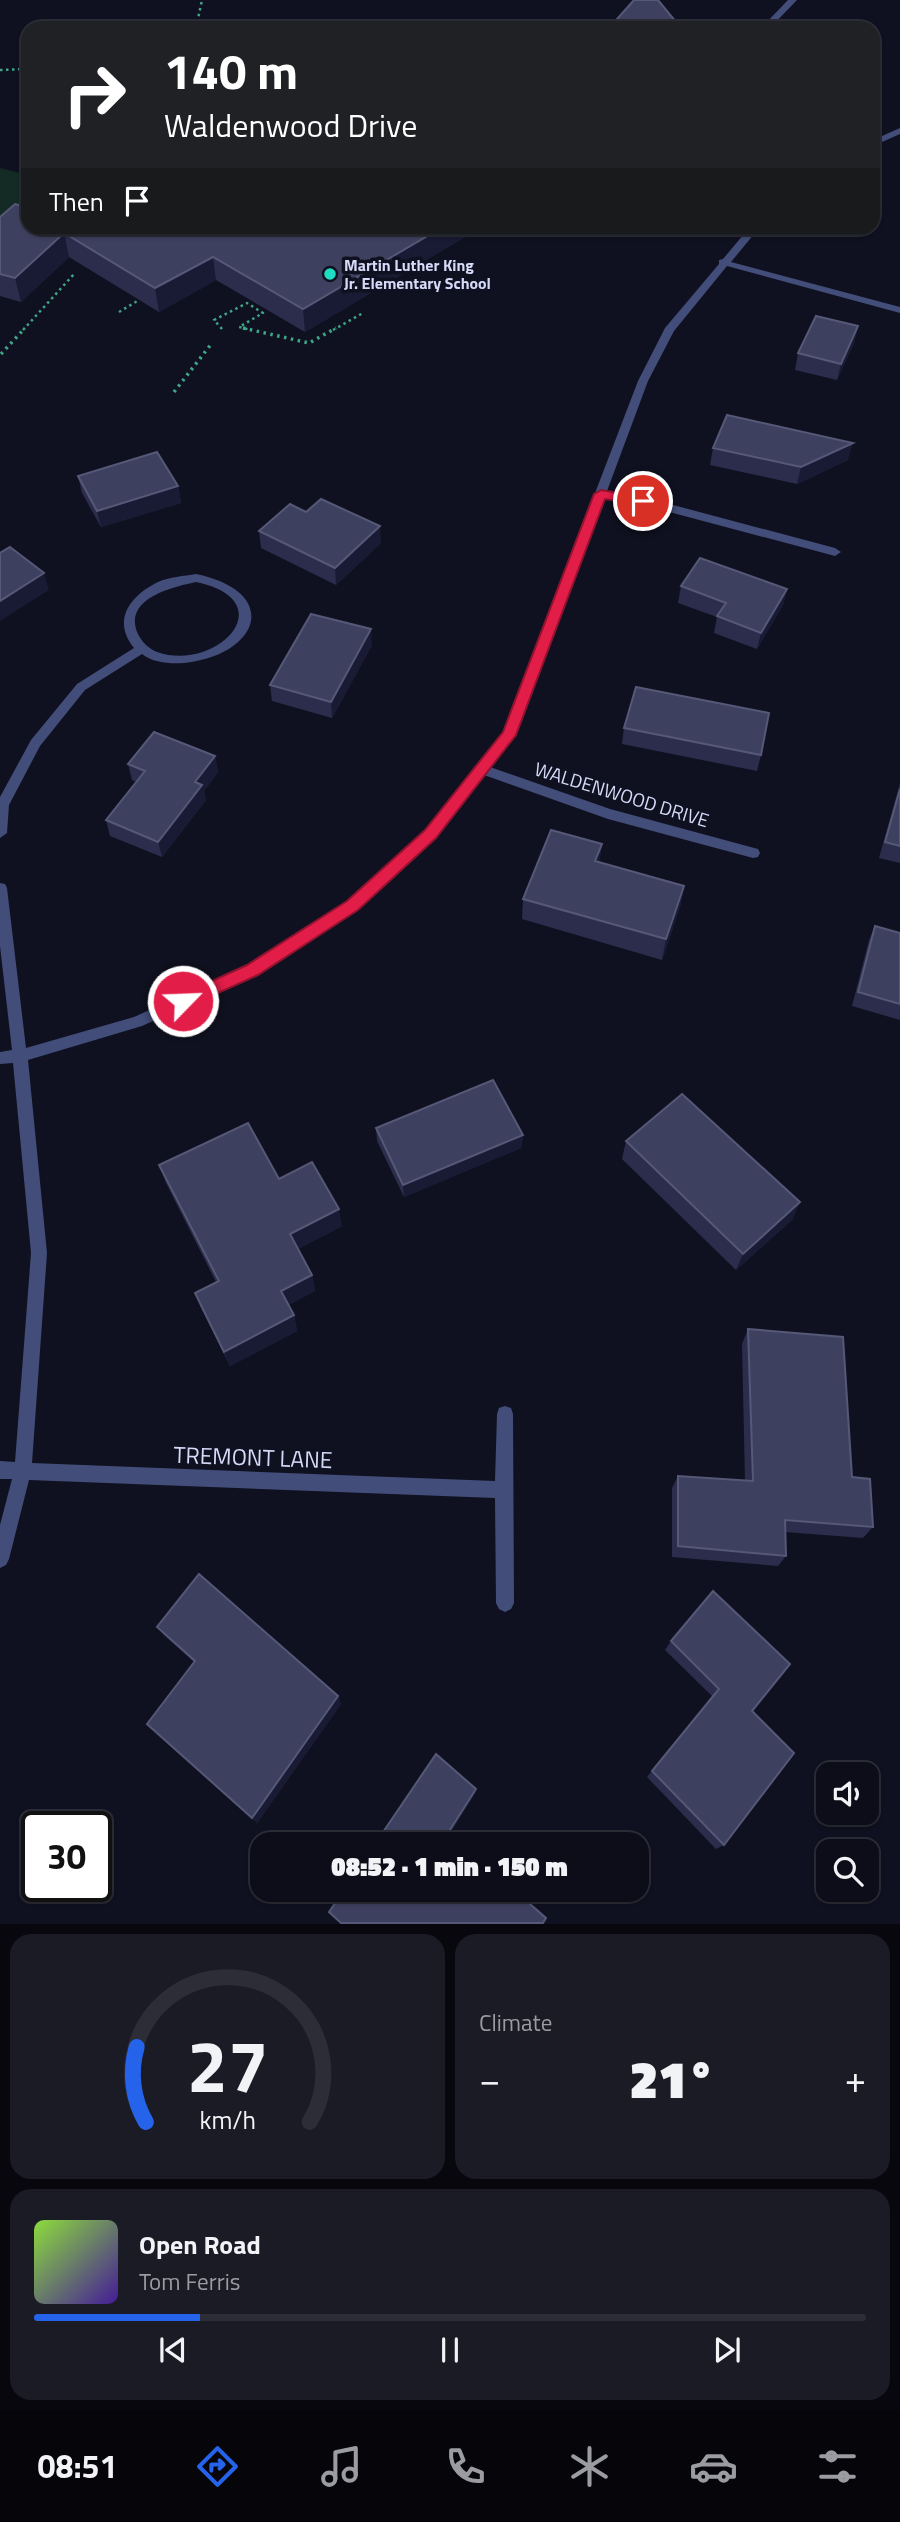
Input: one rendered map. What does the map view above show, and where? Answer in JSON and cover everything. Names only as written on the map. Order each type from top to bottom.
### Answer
[{"type":"street","points":[[772,21],[793,0]]},
{"type":"street","points":[[880,141],[900,131]]},
{"type":"street","points":[[0,1058],[20,1056],[137,1022],[252,970],[352,905],[430,834],[509,735],[643,381],[669,330],[722,262],[747,235]]},
{"type":"street","points":[[722,262],[900,310]]},
{"type":"street","points":[[601,494],[643,501],[835,552]]},
{"type":"street","points":[[176,579],[215,581],[230,589],[246,610],[245,623],[238,636],[210,655],[173,660],[141,649],[131,636],[127,623],[136,602],[157,585],[176,579]]},
{"type":"street","points":[[0,833],[1,805],[35,743],[81,687],[141,649]]},
{"type":"street","name":"WALDENWOOD DRIVE","points":[[481,769],[608,814],[753,853]]},
{"type":"street","points":[[0,888],[20,1056],[38,1253],[23,1470],[0,1559]]},
{"type":"street","points":[[505,1414],[505,1603]]},
{"type":"street","name":"TREMONT LANE","points":[[0,1470],[504,1490]]},
{"type":"path","points":[[198,21],[202,0]]},
{"type":"path","points":[[0,70],[21,69]]},
{"type":"path","points":[[1,354],[75,273]]},
{"type":"path","points":[[119,313],[139,300]]},
{"type":"path","points":[[222,329],[214,320],[247,303],[263,313],[239,327],[309,343],[363,313]]},
{"type":"path","points":[[174,392],[212,343]]},
{"type":"green space","points":[[0,168],[21,173],[21,220],[0,222]]},
{"type":"building","points":[[634,0],[658,0],[675,21],[615,21]]},
{"type":"building","points":[[15,204],[21,206],[21,235],[62,235],[15,278],[0,274],[0,217]]},
{"type":"building","points":[[67,235],[429,235],[303,309],[213,257],[155,288]]},
{"type":"building","points":[[816,316],[858,326],[841,364],[798,353]]},
{"type":"building","points":[[727,415],[853,443],[801,467],[713,448]]},
{"type":"building","points":[[157,452],[178,486],[97,511],[78,476]]},
{"type":"building","points":[[321,499],[380,526],[335,568],[259,531],[290,504],[306,512]]},
{"type":"building","points":[[10,547],[44,573],[0,601],[0,553]]},
{"type":"building","points":[[700,558],[787,589],[761,633],[717,616],[726,603],[681,586]]},
{"type":"building","points":[[311,614],[371,629],[331,702],[270,685]]},
{"type":"building","points":[[636,687],[769,713],[761,755],[624,728]]},
{"type":"building","points":[[154,732],[215,756],[195,782],[202,785],[158,842],[106,820],[145,771],[128,764]]},
{"type":"building","points":[[900,789],[900,846],[885,842]]},
{"type":"building","points":[[551,830],[602,844],[595,861],[684,886],[666,939],[523,899]]},
{"type":"building","points":[[875,926],[900,933],[900,1004],[858,992]]},
{"type":"building","points":[[493,1080],[523,1135],[403,1185],[376,1128]]},
{"type":"building","points":[[682,1094],[800,1202],[743,1254],[626,1141]]},
{"type":"building","points":[[248,1123],[279,1179],[312,1162],[339,1209],[290,1234],[312,1275],[281,1291],[294,1315],[224,1352],[195,1293],[219,1281],[159,1165]]},
{"type":"building","points":[[748,1329],[843,1337],[852,1477],[870,1479],[873,1527],[785,1520],[786,1556],[678,1546],[678,1476],[753,1481]]},
{"type":"building","points":[[199,1574],[338,1696],[252,1818],[147,1724],[195,1661],[157,1627]]},
{"type":"building","points":[[713,1591],[790,1664],[752,1711],[794,1753],[724,1845],[652,1771],[719,1689],[671,1641]]},
{"type":"building","points":[[436,1754],[476,1789],[449,1832],[383,1832]]},
{"type":"building","points":[[336,1902],[528,1902],[546,1918],[543,1923],[341,1923],[329,1912]]},
{"type":"place","name":"Martin Luther King Jr. Elementary School","points":[[330,274]]},
{"type":"route","points":[[183,1001],[252,970],[352,905],[430,834],[509,735],[601,494],[643,501]]}]
